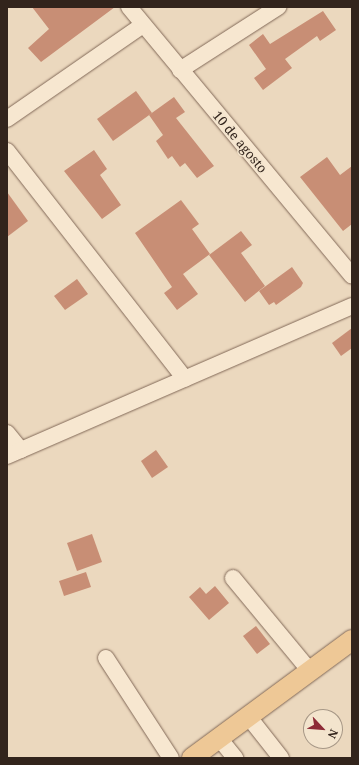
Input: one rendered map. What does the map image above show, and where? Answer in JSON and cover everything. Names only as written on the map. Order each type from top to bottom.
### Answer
[{"type":"main road","points":[[192,758],[352,640]]},
{"type":"street","name":"10 de agosto","points":[[129,7],[352,276]]},
{"type":"street","points":[[180,70],[278,7]]},
{"type":"street","points":[[7,119],[143,25]]},
{"type":"street","points":[[7,151],[185,379]]},
{"type":"street","points":[[7,433],[14,453],[352,306]]},
{"type":"street","points":[[233,578],[310,671]]},
{"type":"street","points":[[106,658],[171,758]]},
{"type":"street","points":[[248,716],[282,758]]},
{"type":"street","points":[[219,738],[235,758]]},
{"type":"building","points":[[32,7],[115,7],[41,62],[28,48],[49,29]]},
{"type":"building","points":[[323,11],[336,30],[320,41],[317,36],[285,59],[292,68],[263,90],[254,78],[266,69],[249,45],[263,34],[270,44]]},
{"type":"building","points":[[136,91],[152,113],[113,141],[97,119]]},
{"type":"building","points":[[174,97],[185,112],[176,118],[214,166],[197,178],[185,163],[180,167],[172,156],[168,159],[156,141],[163,135],[149,115]]},
{"type":"building","points":[[94,150],[107,169],[100,175],[121,205],[102,219],[64,171]]},
{"type":"building","points":[[327,157],[340,175],[352,166],[352,224],[343,231],[300,177]]},
{"type":"building","points":[[7,192],[28,221],[7,237]]},
{"type":"building","points":[[181,200],[199,224],[192,229],[210,254],[183,274],[198,294],[177,310],[164,293],[172,287],[135,233]]},
{"type":"building","points":[[241,231],[252,245],[241,253],[265,286],[245,302],[209,255]]},
{"type":"building","points":[[292,267],[303,283],[301,287],[276,305],[274,302],[269,305],[259,291]]},
{"type":"building","points":[[77,279],[88,294],[65,310],[54,296]]},
{"type":"building","points":[[352,328],[352,348],[341,356],[332,343]]},
{"type":"building","points":[[156,450],[168,467],[152,478],[141,461]]},
{"type":"building","points":[[92,534],[102,562],[77,571],[67,543]]},
{"type":"building","points":[[86,572],[91,587],[64,596],[59,581]]},
{"type":"building","points":[[215,586],[229,603],[209,620],[189,597],[200,587],[206,594]]},
{"type":"building","points":[[256,626],[270,644],[257,654],[243,636]]}]
